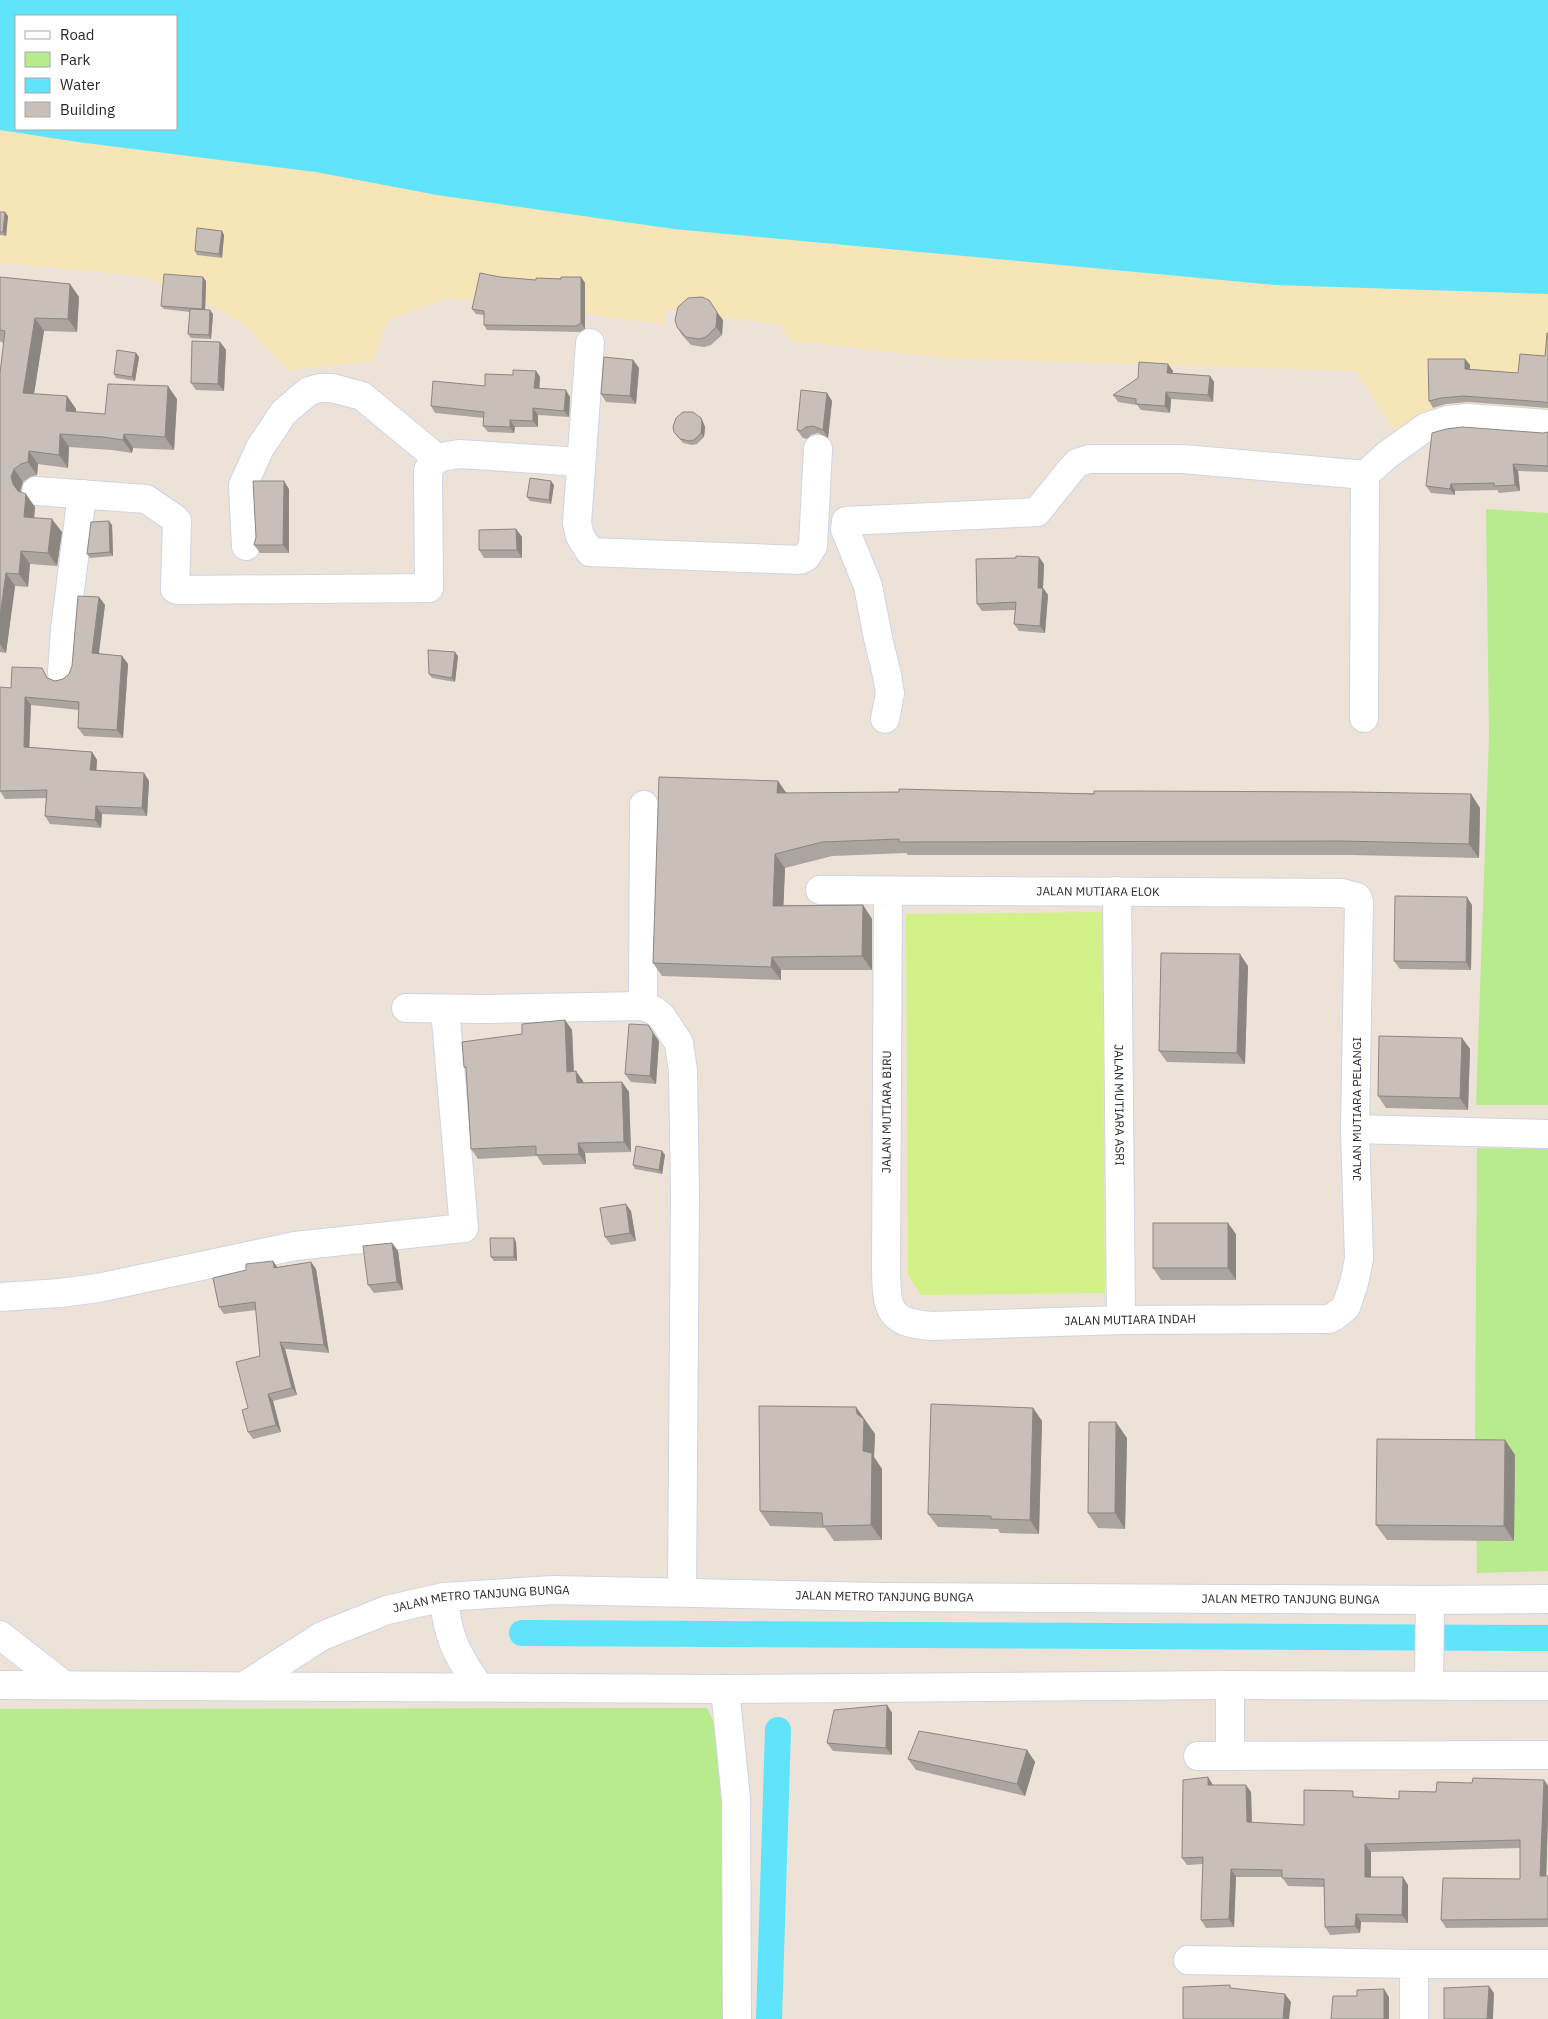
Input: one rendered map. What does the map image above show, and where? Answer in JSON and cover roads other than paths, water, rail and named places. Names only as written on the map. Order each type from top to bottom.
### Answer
[{"type":"street","points":[[590,344],[577,523],[580,536],[590,552],[796,561],[806,557],[813,546],[818,449]]},
{"type":"street","points":[[246,546],[243,486],[260,448],[284,412],[309,391],[320,388],[332,388],[362,396],[437,458]]},
{"type":"street","points":[[1364,718],[1365,475],[1387,454],[1426,428],[1448,420],[1467,418],[1548,424]]},
{"type":"street","points":[[36,491],[146,499],[176,518],[175,589],[177,590],[429,588],[428,470],[437,458],[459,454],[581,462]]},
{"type":"street","points":[[885,719],[890,693],[888,675],[878,638],[868,586],[845,529],[846,521],[1037,512],[1077,463],[1089,459],[1183,459],[1365,475]]},
{"type":"street","points":[[62,673],[65,630],[82,494]]},
{"type":"street","points":[[643,1006],[644,805]]},
{"type":"street","name":"JALAN MUTIARA ELOK","points":[[820,890],[1346,893],[1357,897],[1359,914]]},
{"type":"street","name":"JALAN MUTIARA BIRU","points":[[888,891],[887,1296],[891,1310],[907,1322]]},
{"type":"street","name":"JALAN MUTIARA ASRI","points":[[1117,891],[1121,1320]]},
{"type":"street","name":"JALAN MUTIARA PELANGI","points":[[1348,1303],[1359,1259],[1356,1129],[1359,914]]},
{"type":"street","points":[[406,1008],[643,1006],[659,1014],[680,1042],[683,1071],[685,1205],[682,1592]]},
{"type":"street","points":[[0,1297],[60,1293],[98,1288],[295,1246],[464,1228],[445,1009]]},
{"type":"street","points":[[1356,1129],[1548,1134]]},
{"type":"street","name":"JALAN MUTIARA INDAH","points":[[907,1322],[914,1325],[932,1326],[1121,1320],[1329,1319],[1342,1311],[1348,1303]]},
{"type":"street","name":"JALAN METRO TANJUNG BUNGA","points":[[244,1686],[322,1636],[387,1610],[444,1597],[553,1590],[1430,1610],[1548,1599]]},
{"type":"street","points":[[444,1597],[446,1621],[452,1642],[479,1687]]},
{"type":"street","points":[[1429,1677],[1430,1610]]},
{"type":"street","points":[[0,1635],[64,1685]]},
{"type":"street","points":[[0,1685],[725,1689],[1230,1685],[1429,1677],[1548,1686]]},
{"type":"street","points":[[1230,1685],[1230,1756]]},
{"type":"street","points":[[725,1689],[736,1799],[737,2019]]},
{"type":"street","points":[[1198,1756],[1548,1755]]},
{"type":"street","points":[[1188,1960],[1548,1964]]},
{"type":"street","points":[[1414,1964],[1414,2019]]},
{"type":"water","points":[[0,0],[1548,0],[1548,294],[1275,285],[674,229],[437,195],[316,172],[78,142],[0,130]]},
{"type":"waterway","points":[[522,1633],[1548,1638]]},
{"type":"waterway","points":[[769,2019],[778,1730]]}]
